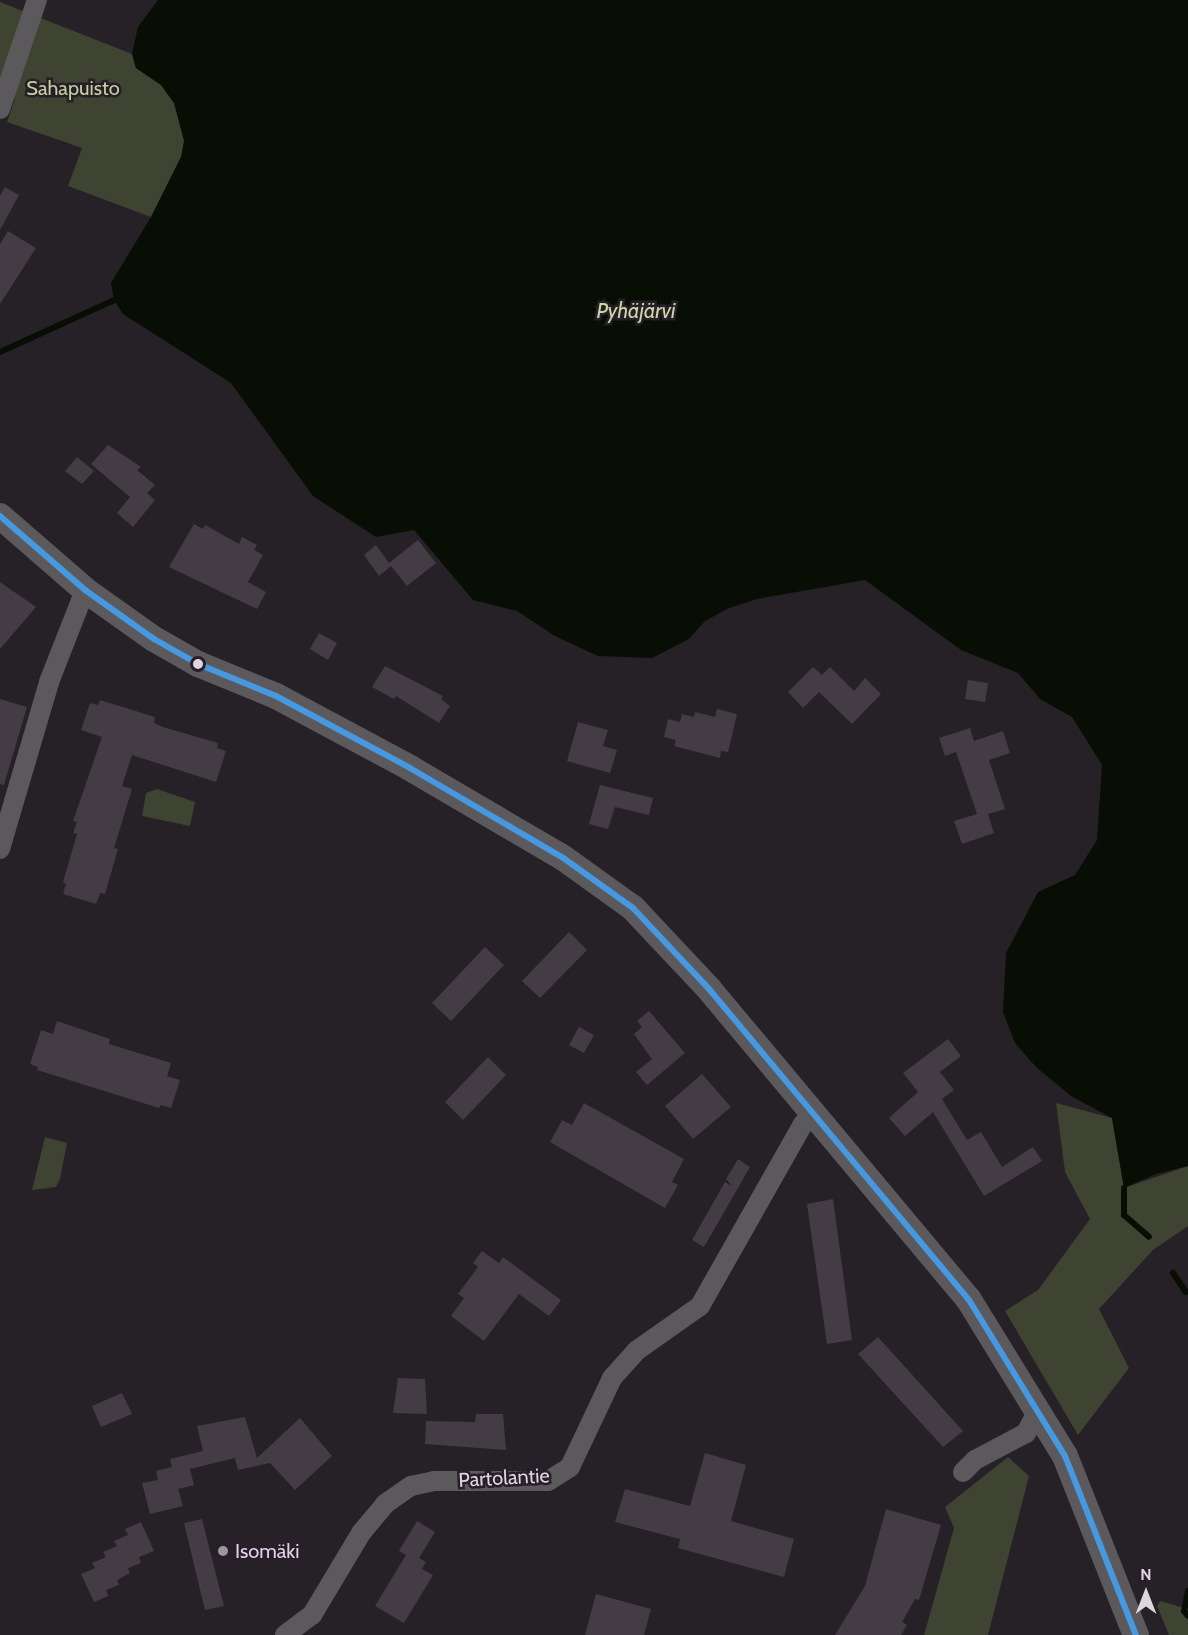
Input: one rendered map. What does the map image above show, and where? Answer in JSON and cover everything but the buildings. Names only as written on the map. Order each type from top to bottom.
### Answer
[{"type":"street","points":[[0,109],[37,0]]},
{"type":"street","points":[[0,516],[85,590],[184,657],[286,701],[480,809],[604,884],[639,914],[709,989],[969,1300],[1075,1476],[1136,1635]]},
{"type":"street","points":[[0,849],[49,682],[85,590]]},
{"type":"street","name":"Partolantie","points":[[285,1635],[312,1615],[361,1533],[385,1504],[411,1486],[434,1481],[548,1480],[570,1467],[612,1378],[636,1352],[700,1306],[803,1124],[817,1116]]},
{"type":"street","points":[[963,1472],[975,1460],[1026,1433],[1036,1414]]},
{"type":"green space","name":"Sahapuisto","points":[[0,2],[132,54],[136,68],[161,85],[174,103],[185,141],[181,157],[151,217],[68,186],[82,148],[7,122],[15,98],[0,92]]},
{"type":"green space","points":[[157,789],[195,802],[190,826],[142,816],[146,793]]},
{"type":"green space","points":[[1056,1103],[1112,1118],[1124,1188],[1188,1166],[1188,1226],[1153,1250],[1099,1309],[1129,1368],[1078,1435],[1005,1311],[1038,1290],[1090,1219],[1065,1172]]},
{"type":"green space","points":[[45,1137],[67,1143],[60,1179],[56,1187],[32,1190]]},
{"type":"green space","points":[[1008,1457],[1029,1476],[988,1635],[924,1635],[954,1528],[945,1507]]},
{"type":"green space","points":[[1160,1601],[1188,1609],[1188,1635],[1169,1635],[1157,1606]]},
{"type":"water","name":"Pyhäjärvi","points":[[158,0],[1188,0],[1188,1166],[1156,1174],[1124,1188],[1112,1118],[1071,1096],[1036,1067],[1015,1043],[1003,1012],[1006,953],[1038,892],[1075,875],[1097,840],[1102,765],[1072,717],[1040,699],[1018,673],[961,650],[865,580],[757,599],[729,608],[705,621],[689,639],[652,658],[598,656],[555,636],[517,611],[473,600],[414,530],[376,537],[313,496],[231,383],[123,314],[114,300],[111,283],[151,217],[181,157],[184,141],[174,103],[161,85],[136,68],[132,54],[138,27]]},
{"type":"waterway","points":[[0,352],[114,300]]},
{"type":"waterway","points":[[1124,1188],[1124,1215],[1149,1237]]},
{"type":"waterway","points":[[1173,1273],[1186,1292]]},
{"type":"waterway","points":[[1188,1591],[1184,1611],[1188,1616]]},
{"type":"transit line","points":[[0,516],[85,590],[154,639],[198,664],[276,696],[410,768],[562,857],[633,908],[709,989],[969,1300],[1065,1456],[1136,1635]]},
{"type":"place","name":"Isomäki","points":[[223,1551]]}]
